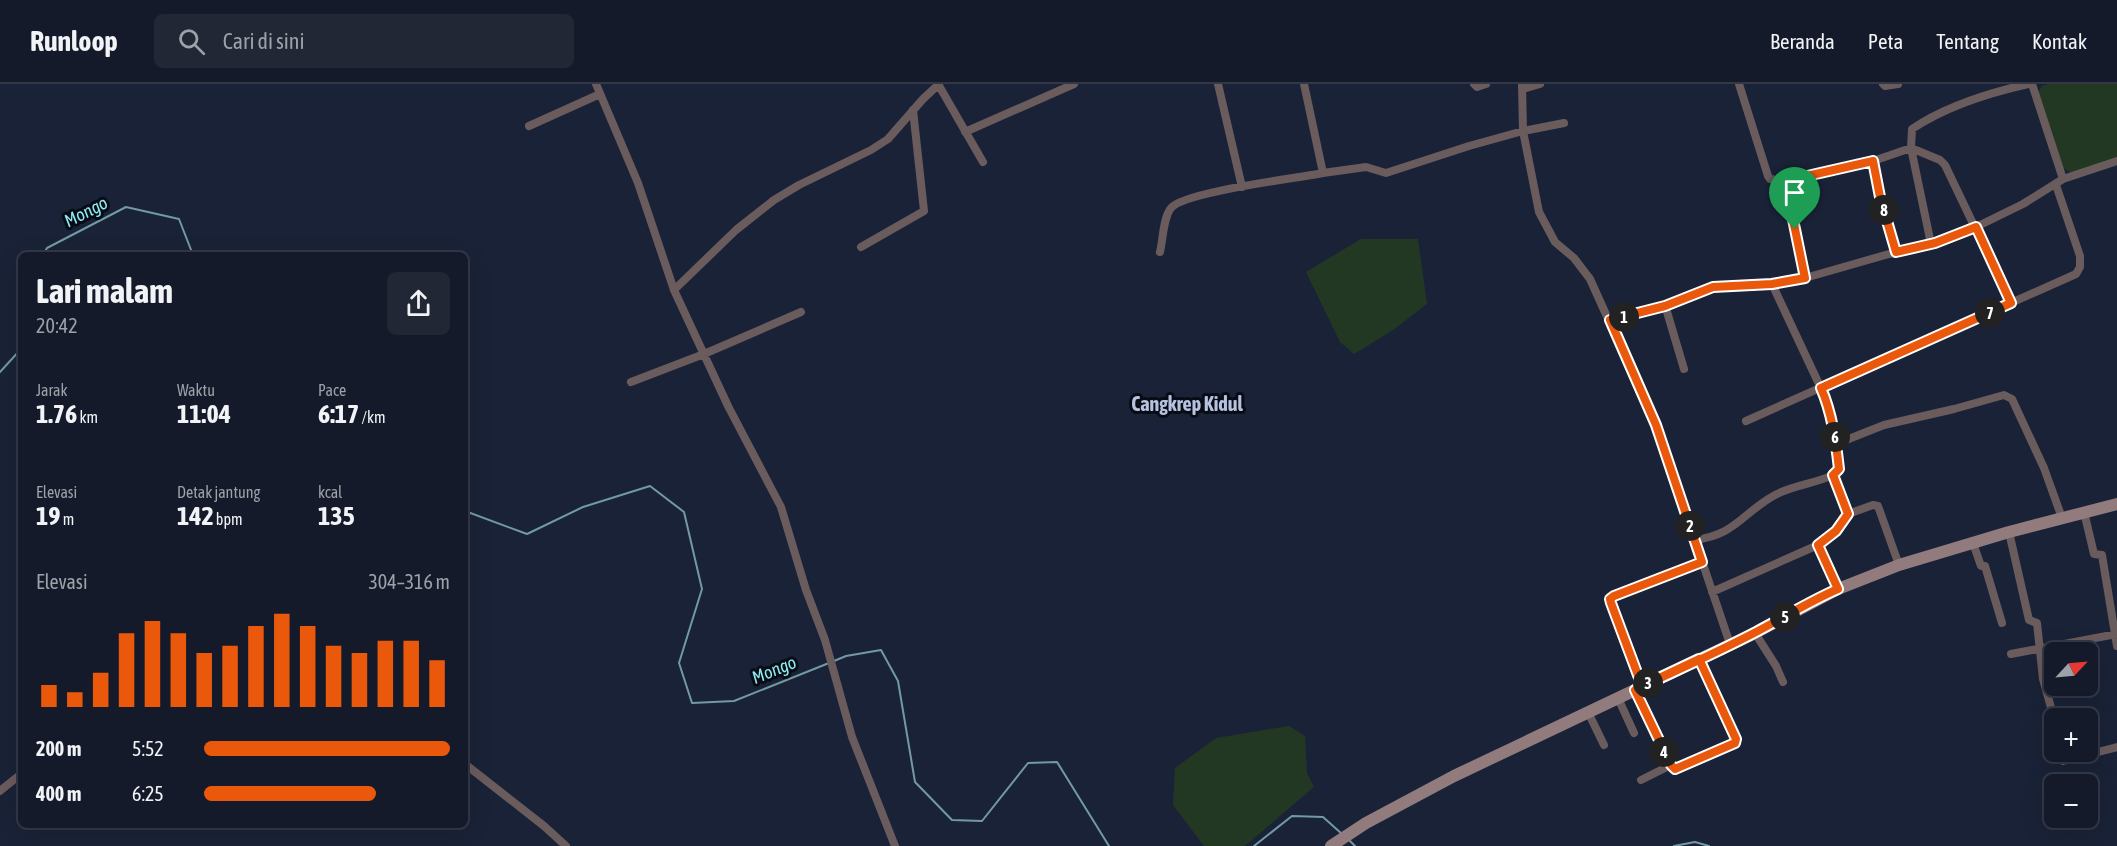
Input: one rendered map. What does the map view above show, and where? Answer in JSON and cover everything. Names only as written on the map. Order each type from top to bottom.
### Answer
[{"type":"main road","points":[[1336,843],[1366,823],[1454,776],[1755,633],[1838,589],[1899,565],[2009,532],[2117,504]]},
{"type":"street","points":[[596,84],[638,183],[674,290],[728,406],[781,507],[806,590],[825,640],[852,736],[896,846]]},
{"type":"street","points":[[674,290],[736,230],[774,200],[879,146],[888,139],[938,84],[983,162]]},
{"type":"street","points":[[965,132],[1074,84]]},
{"type":"street","points":[[1218,84],[1242,187]]},
{"type":"street","points":[[1304,84],[1323,173]]},
{"type":"street","points":[[1474,84],[1478,87],[1486,84]]},
{"type":"street","points":[[1540,84],[1522,86],[1523,131],[1539,212],[1546,229],[1555,242],[1574,258],[1590,279],[1610,320],[1656,425],[1730,644]]},
{"type":"street","points":[[1739,84],[1770,179],[1785,181],[1873,161],[1911,148],[1944,163],[2011,303]]},
{"type":"street","points":[[1883,84],[1885,86],[1898,84]]},
{"type":"street","points":[[1746,421],[2070,278],[2079,272],[2079,256],[2030,84],[1990,93],[1913,128],[1911,148],[1931,244]]},
{"type":"street","points":[[529,126],[600,94]]},
{"type":"street","points":[[861,247],[924,211],[913,110]]},
{"type":"street","points":[[1161,252],[1168,213],[1173,205],[1187,199],[1242,187],[1366,167],[1386,173],[1469,146],[1523,131],[1564,123]]},
{"type":"street","points":[[1873,161],[1880,197],[1896,252]]},
{"type":"street","points":[[1610,320],[1665,306],[1713,287],[1772,284],[1805,278],[1931,244],[1976,227],[2023,204],[2059,182],[2117,161]]},
{"type":"street","points":[[1785,181],[1805,278]]},
{"type":"street","points":[[1694,540],[1729,530],[1778,494],[1833,475],[1839,469],[1829,410],[1772,284]]},
{"type":"street","points":[[1665,306],[1684,369]]},
{"type":"street","points":[[631,382],[704,354],[801,312]]},
{"type":"street","points":[[1836,444],[1884,425],[1954,410],[2004,394],[2012,399],[2043,468],[2061,518]]},
{"type":"street","points":[[1833,475],[1848,514]]},
{"type":"street","points":[[1712,592],[1818,545],[1836,531],[1848,514],[1873,505],[1878,506],[1899,565]]},
{"type":"street","points":[[2084,512],[2094,554],[2102,555],[2117,646]]},
{"type":"street","points":[[2009,532],[2029,620],[2037,623],[2043,679],[2051,708]]},
{"type":"street","points":[[1973,543],[1981,566],[1985,566],[2002,623]]},
{"type":"street","points":[[1818,545],[1838,589]]},
{"type":"street","points":[[1699,659],[1737,741],[1675,769],[1671,765],[1638,688],[1610,599],[1702,562]]},
{"type":"street","points":[[1755,633],[1776,666],[1783,682]]},
{"type":"street","points":[[2011,654],[2116,635]]},
{"type":"street","points":[[1618,698],[1634,733]]},
{"type":"street","points":[[1588,712],[1604,745]]},
{"type":"street","points":[[2098,752],[2117,747]]},
{"type":"street","points":[[1641,780],[1671,765]]},
{"type":"street","points":[[468,766],[566,846]]},
{"type":"street","points":[[0,792],[18,777]]},
{"type":"green space","points":[[2049,84],[2117,84],[2117,158],[2072,173],[2063,168],[2037,94],[2042,86]]},
{"type":"green space","points":[[1361,239],[1418,239],[1427,304],[1393,330],[1354,354],[1340,342],[1306,272]]},
{"type":"green space","points":[[1289,726],[1305,736],[1307,773],[1314,787],[1245,846],[1204,846],[1173,805],[1175,768],[1216,738]]},
{"type":"waterway","name":"Mongo","points":[[45,252],[47,248],[126,207],[179,219],[192,252]]},
{"type":"waterway","name":"Mongo","points":[[0,372],[18,352]]},
{"type":"waterway","name":"Mongo","points":[[468,512],[527,534],[583,507],[650,486],[684,512],[702,589],[679,663],[692,703],[734,701],[829,663]]},
{"type":"waterway","name":"Mongo","points":[[834,661],[846,656],[881,650],[898,681],[915,782],[952,820],[982,821],[1028,763],[1057,762],[1109,846]]},
{"type":"waterway","name":"Mongo","points":[[1254,846],[1292,816],[1323,817],[1342,834]]},
{"type":"waterway","name":"Mongo","points":[[1349,840],[1355,846]]},
{"type":"waterway","name":"Mongo","points":[[1674,846],[1695,842],[1709,846]]},
{"type":"district","name":"Cangkrep Kidul","points":[[1187,404]]},
{"type":"route","points":[[1795,229],[1785,181],[1873,161],[1880,197],[1896,252],[1935,243],[1976,227],[2011,303],[1821,388],[1829,410],[1836,444],[1839,469],[1833,475],[1848,514],[1845,522],[1818,545],[1838,589],[1755,633],[1730,644],[1699,659],[1635,690],[1675,769],[1737,741],[1699,659],[1642,686],[1611,603],[1610,599],[1614,596],[1702,562],[1656,425],[1610,320],[1665,306],[1713,287],[1772,284],[1805,278],[1795,229]]}]
